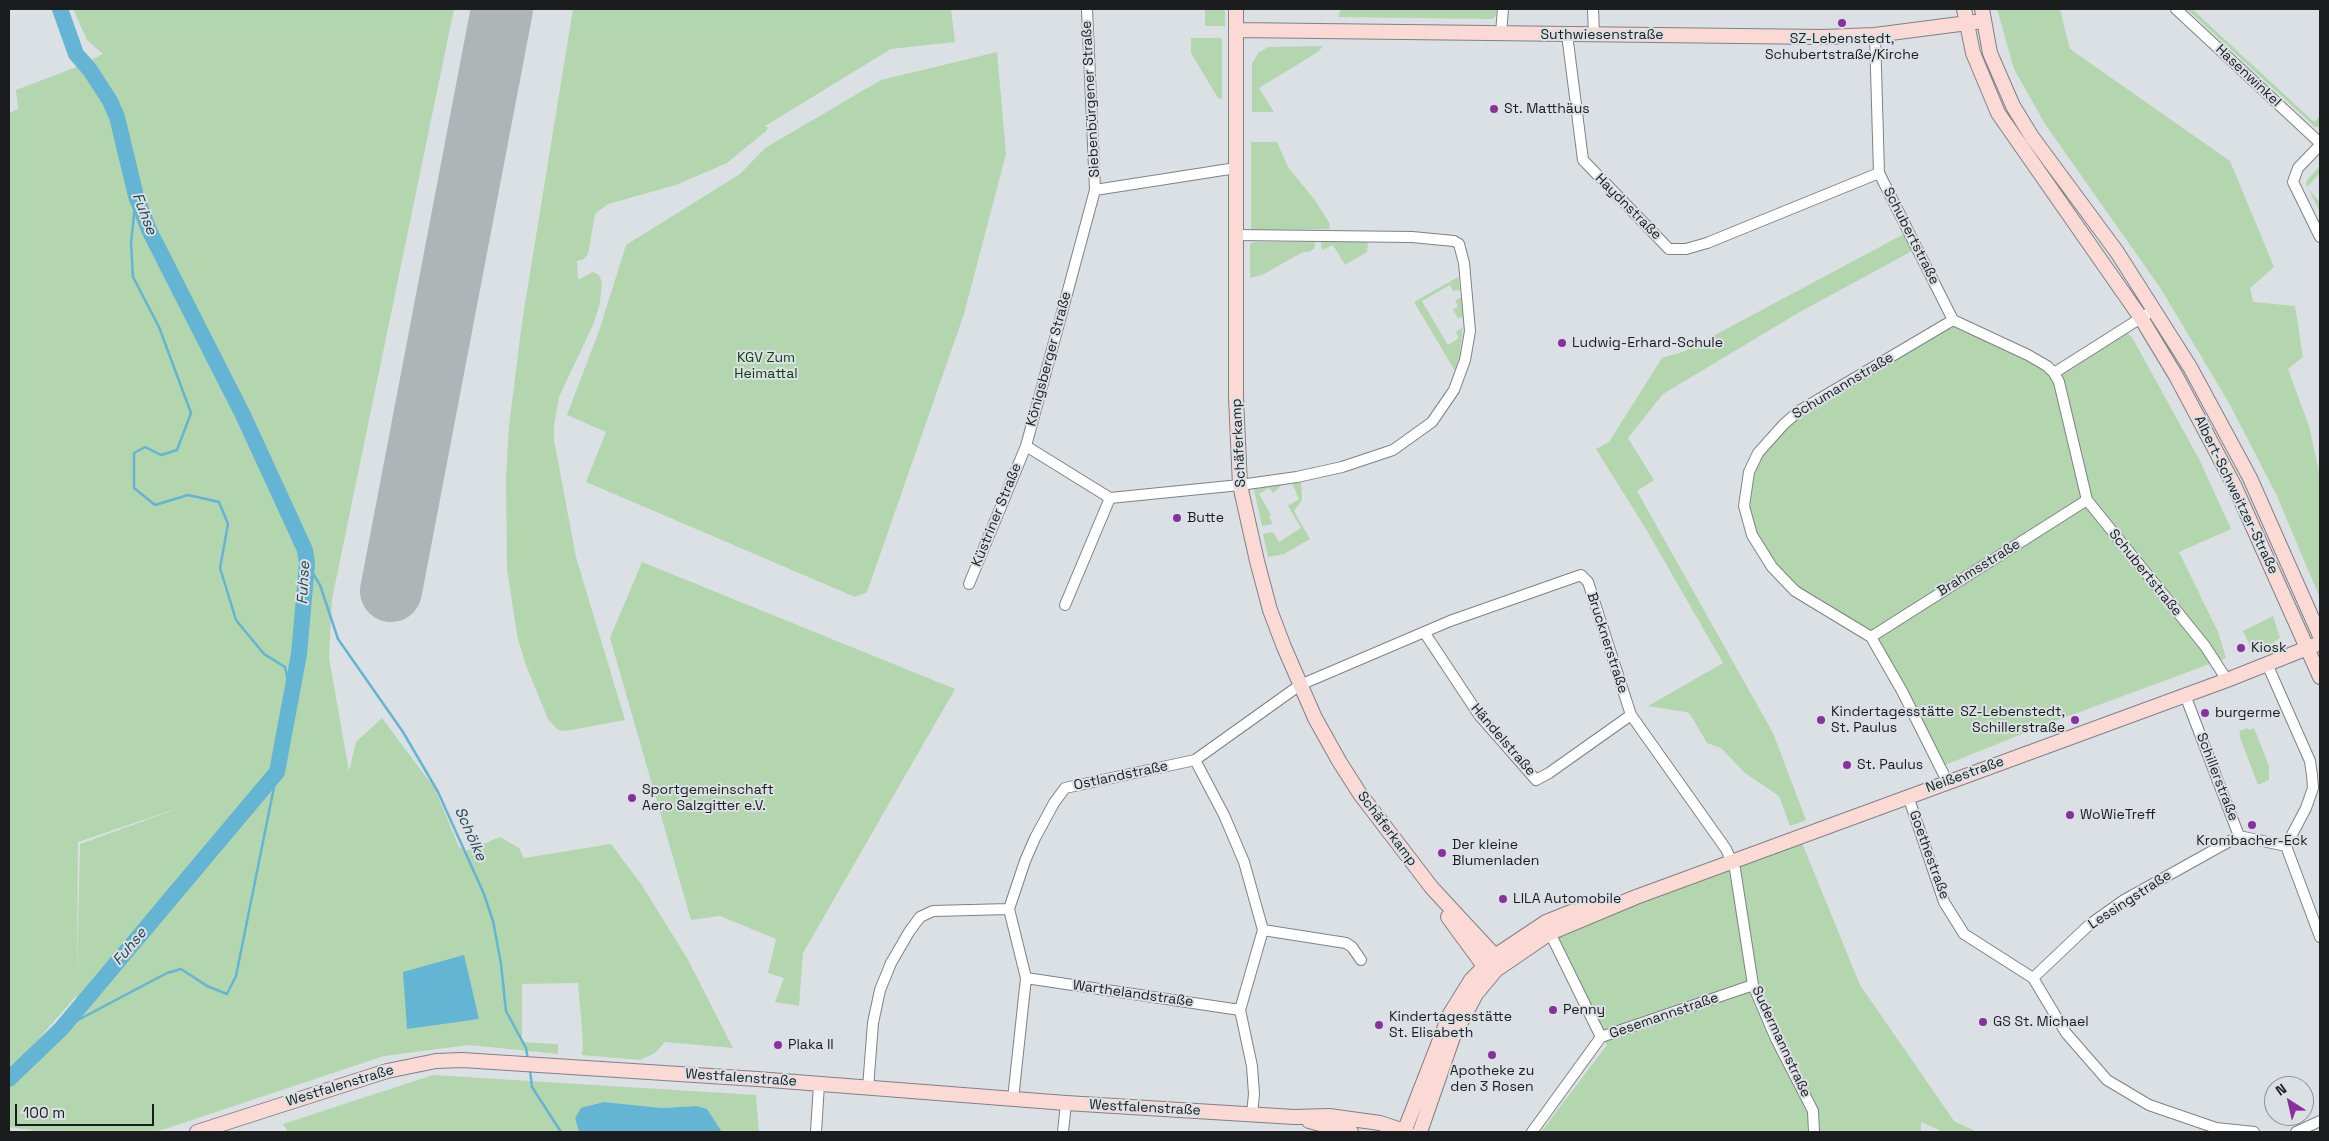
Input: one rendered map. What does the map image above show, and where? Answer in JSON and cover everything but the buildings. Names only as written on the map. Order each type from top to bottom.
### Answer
[{"type":"street","name":"Siebenbürgener Straße","points":[[1087,9],[1095,190]]},
{"type":"street","name":"Schäferkamp","points":[[1236,9],[1236,397],[1240,485],[1250,536],[1270,610],[1315,718],[1360,794],[1432,888],[1495,956]]},
{"type":"street","points":[[1501,33],[1502,9]]},
{"type":"street","points":[[1593,9],[1594,34]]},
{"type":"street","name":"Albert-Schweitzer-Straße","points":[[1964,9],[1974,58],[1998,114],[2141,318],[2176,376],[2235,487],[2314,646],[2320,678]]},
{"type":"street","name":"Hasenwinkel","points":[[2176,9],[2320,144]]},
{"type":"street","name":"Albert-Schweitzer-Straße","points":[[1966,24],[1982,15],[1991,58],[2013,106],[2032,137],[2117,252],[2155,309],[2190,367],[2250,478],[2320,636]]},
{"type":"street","name":"Suthwiesenstraße","points":[[1236,30],[1823,37],[1875,35],[1966,24]]},
{"type":"street","name":"Haydnstraße","points":[[1567,34],[1583,160],[1669,249],[1686,249],[1707,243],[1879,174]]},
{"type":"street","name":"Schubertstraße","points":[[1875,35],[1879,174],[1953,320]]},
{"type":"street","points":[[2320,144],[2298,168],[2293,182],[2320,237]]},
{"type":"street","points":[[1095,190],[1236,168]]},
{"type":"street","name":"Königsberger Straße","points":[[1095,190],[1026,446],[1110,498]]},
{"type":"street","points":[[1065,605],[1110,498],[1240,485],[1342,467],[1393,450],[1432,422],[1454,390],[1465,360],[1470,331],[1464,263],[1459,244],[1454,241],[1412,237],[1236,235]]},
{"type":"street","points":[[1953,320],[2028,355],[2047,366],[2054,373],[2155,309]]},
{"type":"street","name":"Schumannstraße","points":[[1947,781],[1902,691],[1871,637],[1795,591],[1772,567],[1752,535],[1744,506],[1748,478],[1758,453],[1768,439],[1799,411],[1953,320]]},
{"type":"street","name":"Schubertstraße","points":[[2054,373],[2059,382],[2087,500],[2205,646],[2227,680]]},
{"type":"street","name":"Küstriner Straße","points":[[969,584],[1026,446]]},
{"type":"street","name":"Brahmsstraße","points":[[1871,637],[2087,500]]},
{"type":"street","name":"Brucknerstraße","points":[[1300,685],[1424,632],[1509,599],[1581,575],[1588,582],[1631,715],[1726,849],[1732,862]]},
{"type":"street","name":"Händelstraße","points":[[1424,632],[1479,715],[1536,780],[1549,773],[1631,715]]},
{"type":"street","name":"Neißestraße","points":[[1405,1132],[1450,1014],[1467,986],[1490,968],[1551,935],[1610,907],[1947,781],[2227,680],[2314,646]]},
{"type":"street","points":[[2267,664],[2310,761],[2313,788],[2306,808],[2286,846],[2320,937]]},
{"type":"street","name":"Ostlandstraße","points":[[1009,909],[1025,861],[1039,830],[1065,788],[1195,760],[1300,685]]},
{"type":"street","name":"Schillerstraße","points":[[2185,695],[2239,836],[2286,846]]},
{"type":"street","points":[[1195,760],[1224,815],[1244,862],[1263,930],[1240,1010],[1252,1066],[1254,1094],[1252,1114]]},
{"type":"street","name":"Goethestraße","points":[[1908,796],[1944,902],[1964,934],[2033,978],[2066,1033],[2107,1080],[2157,1108],[2216,1128],[2254,1132]]},
{"type":"street","name":"Lessingstraße","points":[[2033,978],[2089,925],[2124,900],[2239,836]]},
{"type":"street","name":"Sudermannstraße","points":[[1732,862],[1735,870],[1753,985],[1776,1039],[1813,1111],[1814,1132]]},
{"type":"street","name":"Schäferkamp","points":[[1432,888],[1438,903],[1490,968]]},
{"type":"street","name":"Neißestraße","points":[[1495,956],[1546,922],[1571,912],[1610,907]]},
{"type":"street","points":[[868,1088],[872,1023],[880,990],[891,963],[908,932],[920,917],[932,911],[1009,909],[1026,978],[1013,1099]]},
{"type":"street","points":[[1263,930],[1346,943],[1354,949],[1361,960]]},
{"type":"street","points":[[1551,935],[1601,1037]]},
{"type":"street","points":[[1490,968],[1495,956]]},
{"type":"street","name":"Neißestraße","points":[[1420,1132],[1453,1037],[1490,968]]},
{"type":"street","name":"Warthelandstraße","points":[[1026,978],[1240,1010]]},
{"type":"street","name":"Gesemannstraße","points":[[1532,1132],[1601,1037],[1753,985]]},
{"type":"street","name":"Westfalenstraße","points":[[197,1132],[358,1079],[436,1061],[462,1060],[1066,1103],[1294,1117],[1329,1116],[1380,1123],[1405,1132]]},
{"type":"street","points":[[816,1132],[819,1084]]},
{"type":"street","points":[[1063,1132],[1066,1103]]},
{"type":"street","name":"Westfalenstraße","points":[[1294,1117],[1351,1132]]},
{"type":"street","points":[[2296,1132],[2320,1121]]},
{"type":"green space","points":[[73,9],[454,9],[332,599],[329,658],[349,771],[356,742],[382,718],[435,789],[459,847],[466,851],[500,837],[519,848],[524,858],[611,844],[641,884],[687,958],[733,1048],[665,1042],[655,1053],[640,1060],[582,1055],[583,1042],[578,983],[522,984],[522,1042],[558,1044],[558,1054],[469,1045],[384,1056],[162,1130],[141,1132],[44,1132],[9,1127],[9,113],[18,109],[16,90],[74,68],[103,54],[87,40]],"holes":[[[185,806],[80,844],[77,975],[78,842]],[[77,995],[67,1032],[21,1059]]]},
{"type":"green space","points":[[573,9],[951,9],[955,42],[891,49],[765,126],[768,128],[766,131],[727,163],[676,185],[608,204],[595,214],[588,254],[584,259],[577,261],[578,280],[593,272],[599,275],[602,282],[600,303],[593,325],[559,397],[554,425],[554,440],[576,557],[625,720],[566,731],[558,730],[548,719],[527,668],[518,640],[507,570],[506,477],[509,426],[522,322]]},
{"type":"green space","points":[[1205,9],[1225,9],[1225,26],[1205,26]]},
{"type":"green space","points":[[1341,9],[1497,9],[1496,16],[1492,19],[1338,17]]},
{"type":"green space","points":[[1997,9],[2060,9],[2070,49],[2230,161],[2274,267],[2250,288],[2253,302],[2295,306],[2303,357],[2288,369],[2309,426],[2320,476],[2320,598],[2276,494],[2229,403],[2161,289],[2045,124],[2014,69]]},
{"type":"green space","points":[[2187,9],[2192,9],[2314,122],[2320,116],[2320,127],[2315,127]]},
{"type":"green space","points":[[1191,38],[1222,38],[1222,99],[1218,98],[1191,53]]},
{"type":"green space","points":[[1323,46],[1318,52],[1259,88],[1274,112],[1252,112],[1252,64],[1258,53],[1268,47]]},
{"type":"green space","name":"KGV Zum Heimattal","points":[[997,52],[1006,154],[964,314],[867,592],[855,597],[586,482],[606,432],[567,415],[599,331],[626,245],[740,174],[765,148],[881,80]]},
{"type":"green space","points":[[1251,142],[1277,142],[1288,167],[1314,199],[1330,224],[1329,229],[1251,230]]},
{"type":"green space","points":[[2320,166],[2320,173],[2307,187],[2307,180]]},
{"type":"green space","points":[[2308,189],[2320,203],[2320,212]]},
{"type":"green space","points":[[1904,234],[1912,251],[1798,313],[1663,394],[1628,438],[1654,480],[1637,491],[1773,733],[1806,820],[1790,826],[1779,796],[1745,773],[1721,748],[1707,743],[1690,714],[1648,706],[1723,663],[1646,529],[1596,449],[1609,442],[1662,358],[1685,351]]},
{"type":"green space","points":[[1253,242],[1315,242],[1314,249],[1303,252],[1262,275],[1250,278],[1250,244]]},
{"type":"green space","points":[[1321,242],[1368,242],[1367,252],[1345,265],[1333,245],[1322,250]]},
{"type":"green space","points":[[1458,277],[1460,290],[1453,291],[1450,285],[1422,301],[1448,345],[1459,338],[1456,332],[1463,327],[1459,358],[1455,371],[1414,302]]},
{"type":"green space","points":[[1461,297],[1463,317],[1458,318],[1453,310],[1458,306],[1455,301]]},
{"type":"green space","points":[[1953,320],[2054,373],[2124,329],[2133,339],[2199,459],[2231,529],[2179,552],[2218,632],[2226,658],[2047,724],[1940,767],[1871,637],[1795,591],[1750,536],[1748,478],[1758,453],[1799,411]]},
{"type":"green space","points":[[1301,481],[1302,500],[1294,511],[1310,539],[1284,554],[1268,557],[1263,534],[1273,532],[1279,542],[1301,528],[1288,506],[1299,499],[1292,483]]},
{"type":"green space","points":[[1283,484],[1273,493],[1269,488],[1259,494],[1271,515],[1269,517],[1273,524],[1262,526],[1254,489]]},
{"type":"green space","points":[[642,562],[955,689],[803,953],[799,1006],[775,1002],[784,978],[768,973],[776,939],[720,916],[691,920],[610,638]]},
{"type":"green space","points":[[2273,616],[2280,638],[2273,643],[2252,650],[2243,631]]},
{"type":"green space","points":[[2248,728],[2249,730],[2254,728],[2269,766],[2269,780],[2258,785],[2239,735],[2241,734],[2239,731]]},
{"type":"green space","points":[[1800,838],[1860,985],[1954,1121],[1977,1132],[1943,1132],[1921,1122],[1921,1132],[1541,1132],[1607,1045],[1550,933]]},
{"type":"green space","points":[[433,1075],[756,1095],[759,1132],[722,1132],[707,1109],[697,1106],[662,1108],[604,1102],[575,1118],[579,1132],[288,1132],[283,1124]]},
{"type":"water","points":[[464,955],[479,1019],[407,1029],[403,972]]},
{"type":"water","points":[[604,1102],[662,1108],[697,1106],[707,1109],[722,1132],[579,1132],[575,1118],[581,1108]]},
{"type":"waterway","name":"Schölke","points":[[9,1079],[61,1029],[277,772],[299,654],[307,564],[305,550],[243,415],[149,230],[136,196],[117,117],[110,101],[90,70],[76,54],[60,9]]},
{"type":"waterway","name":"Fuhse","points":[[136,196],[131,243],[133,277],[159,327],[191,413],[177,450],[161,455],[145,447],[134,453],[134,488],[155,505],[188,495],[219,502],[228,524],[220,568],[236,620],[264,654],[285,667],[291,693]]},
{"type":"waterway","name":"Schölke","points":[[307,564],[320,585],[338,639],[403,732],[438,792],[484,894],[493,921],[501,964],[506,1011],[526,1048],[528,1060]]},
{"type":"waterway","points":[[61,1029],[167,973],[181,969],[207,986],[227,994],[236,976],[277,772]]},
{"type":"waterway","name":"Schölke","points":[[530,1070],[532,1087],[561,1132]]},
{"type":"runway","points":[[391,591],[502,9]]},
{"type":"place","name":"SZ-Lebenstedt, Schubertstraße/Kirche","points":[[1842,23]]},
{"type":"place","name":"St. Matthäus","points":[[1494,109]]},
{"type":"place","name":"Ludwig-Erhard-Schule","points":[[1562,343]]},
{"type":"place","name":"Butte","points":[[1177,518]]},
{"type":"place","name":"Kiosk","points":[[2241,648]]},
{"type":"place","name":"burgerme","points":[[2205,713]]},
{"type":"place","name":"Kindertagesstätte St. Paulus","points":[[1821,720]]},
{"type":"place","name":"SZ-Lebenstedt, Schillerstraße","points":[[2075,720]]},
{"type":"place","name":"St. Paulus","points":[[1847,765]]},
{"type":"place","name":"Sportgemeinschaft Aero Salzgitter e.V.","points":[[632,798]]},
{"type":"place","name":"WoWieTreff","points":[[2070,815]]},
{"type":"place","name":"Krombacher-Eck","points":[[2252,825]]},
{"type":"place","name":"Der kleine Blumenladen","points":[[1442,853]]},
{"type":"place","name":"LILA Automobile","points":[[1503,899]]},
{"type":"place","name":"Penny","points":[[1553,1010]]},
{"type":"place","name":"GS St. Michael","points":[[1983,1022]]},
{"type":"place","name":"Kindertagesstätte St. Elisabeth","points":[[1379,1025]]},
{"type":"place","name":"Plaka II","points":[[778,1045]]},
{"type":"place","name":"Apotheke zu den 3 Rosen","points":[[1492,1055]]}]
